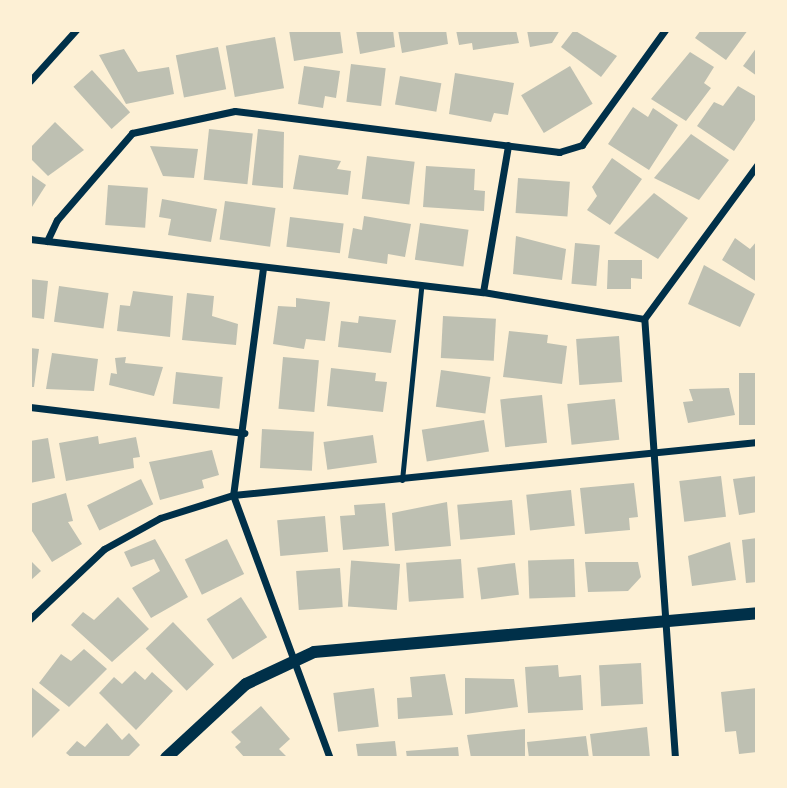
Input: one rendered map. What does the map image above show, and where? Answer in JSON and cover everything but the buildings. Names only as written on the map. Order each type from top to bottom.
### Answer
[{"type":"street","points":[[30,80],[76,30]]},
{"type":"street","points":[[47,242],[57,220],[132,133],[235,111],[559,152],[582,145],[665,30]]},
{"type":"street","points":[[483,292],[508,145]]},
{"type":"street","points":[[675,758],[663,620],[645,319],[757,165]]},
{"type":"street","points":[[30,239],[421,289],[483,292],[645,319]]},
{"type":"street","points":[[263,268],[244,433],[233,495],[295,657],[330,758]]},
{"type":"street","points":[[30,407],[244,433]]},
{"type":"street","points":[[30,619],[104,549],[160,518],[233,495],[757,442]]},
{"type":"street","points":[[166,758],[246,684],[295,657],[364,643],[757,613]]},
{"type":"lane","points":[[402,480],[421,289]]}]
